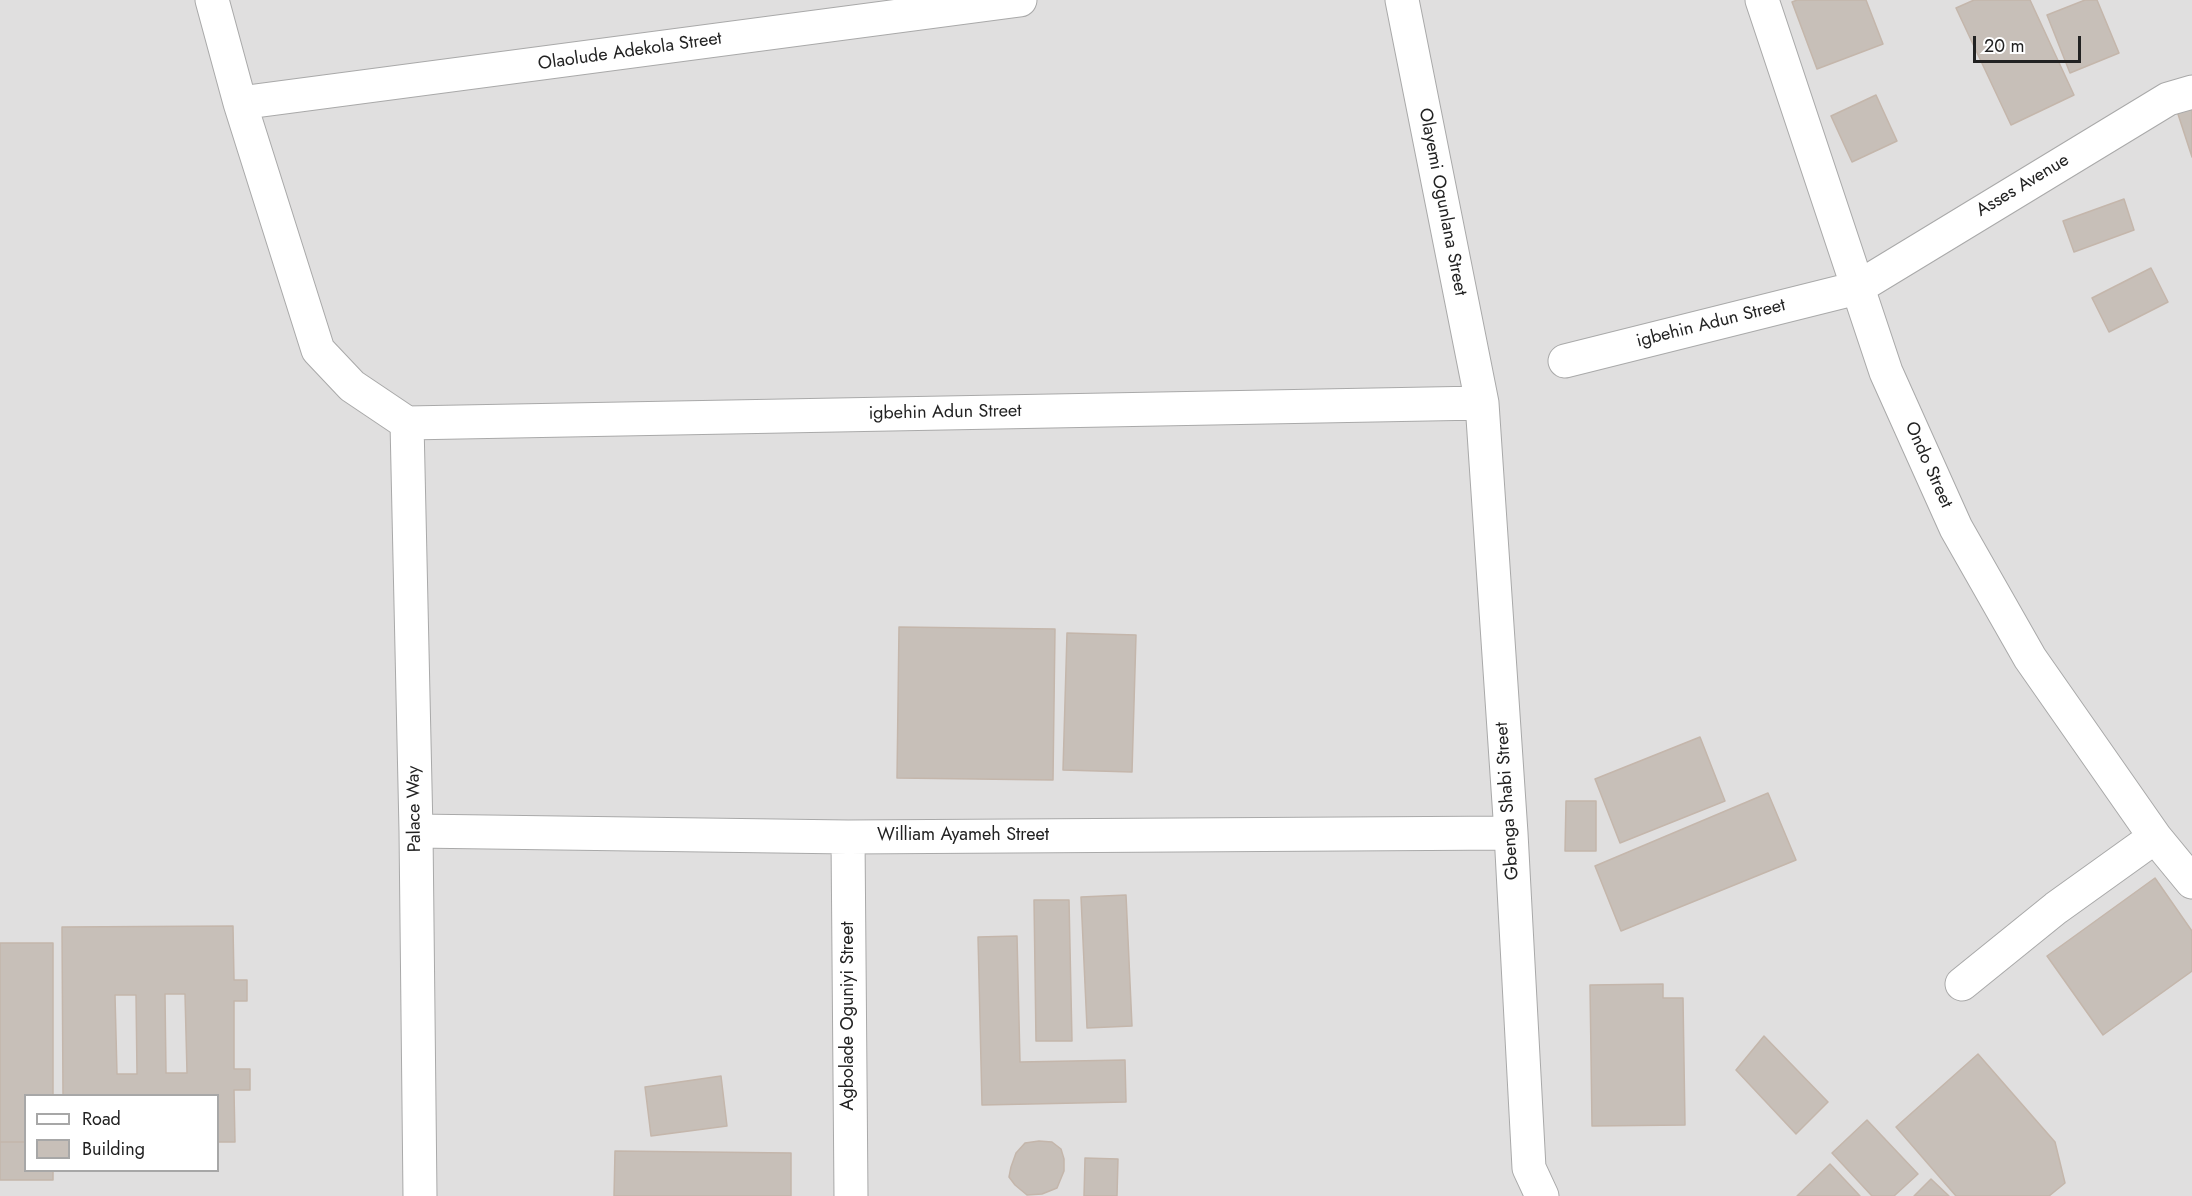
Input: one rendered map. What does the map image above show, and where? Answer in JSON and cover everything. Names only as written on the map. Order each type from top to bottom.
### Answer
[{"type":"street","points":[[212,0],[240,103],[318,350],[352,386],[407,423]]},
{"type":"street","name":"Olaolude Adekola Street","points":[[240,103],[1020,0]]},
{"type":"street","name":"Olayemi Ogunlana Street","points":[[1402,0],[1482,403]]},
{"type":"street","name":"Ondo Street","points":[[1762,0],[1886,372],[1956,528],[2031,658],[2155,837],[2192,882]]},
{"type":"street","name":"Asses Avenue","points":[[1857,288],[2168,99],[2192,92]]},
{"type":"street","name":"igbehin Adun Street","points":[[1565,361],[1857,288]]},
{"type":"street","name":"igbehin Adun Street","points":[[407,423],[1482,403]]},
{"type":"street","name":"Gbenga Shabi Street","points":[[1482,403],[1511,833],[1530,1168],[1542,1196]]},
{"type":"street","name":"Palace Way","points":[[407,423],[416,831],[420,1196]]},
{"type":"street","name":"William Ayameh Street","points":[[416,831],[848,837],[1511,833]]},
{"type":"street","name":"Agbolade Oguniyi Street","points":[[848,837],[851,1196]]},
{"type":"street","points":[[1962,984],[2056,908],[2155,837]]},
{"type":"shaded area","points":[[0,0],[2192,0],[2192,1196],[0,1196]]},
{"type":"building","points":[[1797,0],[1866,0],[1883,44],[1817,69],[1792,2]]},
{"type":"building","points":[[1974,0],[2030,0],[2074,95],[2011,125],[1956,8]]},
{"type":"building","points":[[2085,0],[2097,0],[2119,53],[2070,73],[2047,15]]},
{"type":"building","points":[[1876,95],[1897,141],[1852,162],[1831,116]]},
{"type":"building","points":[[2192,103],[2192,157],[2176,108]]},
{"type":"building","points":[[2124,199],[2134,230],[2074,252],[2063,221]]},
{"type":"building","points":[[2151,268],[2168,302],[2109,332],[2092,298]]},
{"type":"building","points":[[899,627],[1055,629],[1053,780],[897,778]]},
{"type":"building","points":[[1067,633],[1136,635],[1132,772],[1063,770]]},
{"type":"building","points":[[1700,737],[1725,801],[1620,843],[1595,779]]},
{"type":"building","points":[[1768,793],[1796,860],[1621,931],[1595,866]]},
{"type":"building","points":[[1566,801],[1596,801],[1596,851],[1565,851]]},
{"type":"building","points":[[2155,878],[2192,931],[2192,971],[2103,1035],[2047,956]]},
{"type":"building","points":[[1126,895],[1132,1026],[1087,1028],[1081,897]]},
{"type":"building","points":[[1034,900],[1069,900],[1072,1041],[1036,1041]]},
{"type":"building","points":[[233,926],[234,980],[247,980],[247,1001],[234,1001],[234,1069],[250,1069],[250,1090],[234,1090],[235,1142],[219,1142],[219,1094],[63,1094],[62,927]],"holes":[[[165,994],[185,994],[187,1073],[166,1073]],[[115,995],[136,995],[137,1074],[117,1074]]]},
{"type":"building","points":[[1017,936],[1020,1062],[1125,1060],[1126,1102],[982,1105],[978,937]]},
{"type":"building","points":[[0,943],[53,943],[53,1094],[24,1094],[24,1142],[0,1142]]},
{"type":"building","points":[[1663,984],[1663,998],[1683,998],[1685,1125],[1592,1126],[1590,985]]},
{"type":"building","points":[[1764,1036],[1828,1102],[1796,1134],[1736,1070]]},
{"type":"building","points":[[1978,1054],[2055,1142],[2065,1183],[2049,1196],[1956,1196],[1896,1127]]},
{"type":"building","points":[[721,1076],[727,1126],[651,1136],[645,1087]]},
{"type":"building","points":[[1867,1120],[1918,1174],[1894,1196],[1872,1196],[1832,1153]]},
{"type":"building","points":[[0,1142],[24,1142],[24,1172],[53,1172],[53,1180],[0,1180]]},
{"type":"building","points":[[1052,1142],[1061,1149],[1064,1171],[1057,1188],[1042,1194],[1027,1195],[1009,1177],[1011,1167],[1016,1153],[1025,1143]]},
{"type":"building","points":[[615,1151],[791,1153],[791,1196],[614,1196]]},
{"type":"building","points":[[1085,1158],[1118,1159],[1117,1196],[1084,1196]]},
{"type":"building","points":[[1830,1164],[1860,1196],[1797,1196]]},
{"type":"building","points":[[1931,1179],[1949,1196],[1914,1196]]}]
